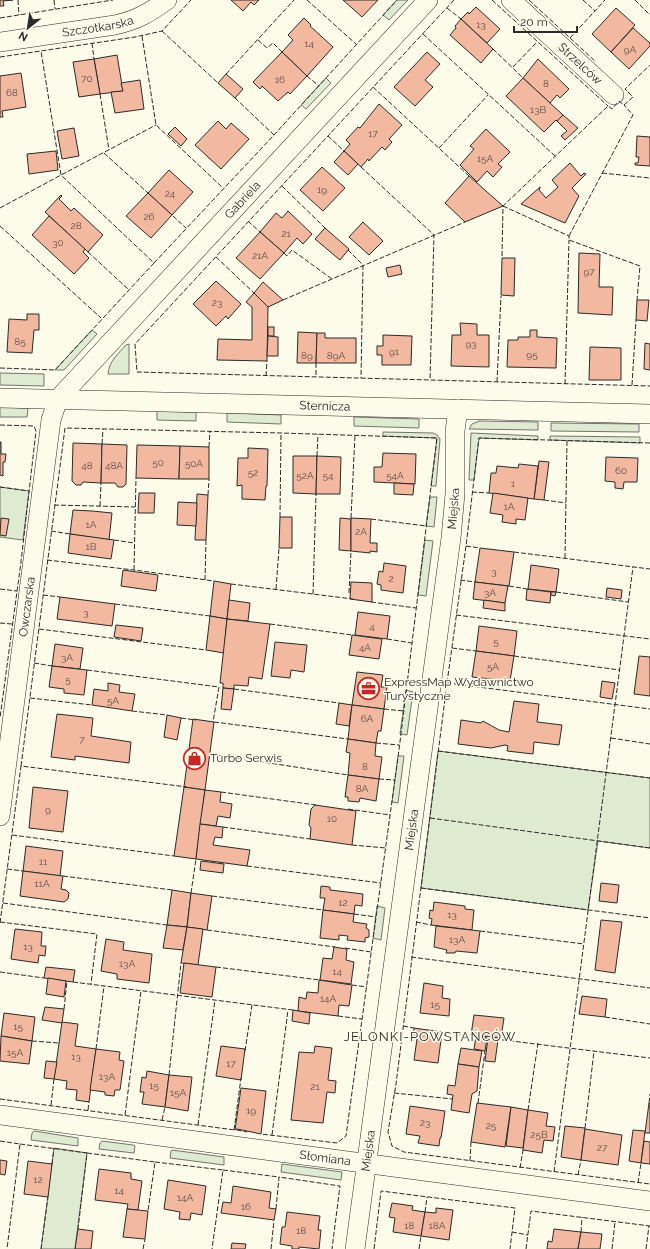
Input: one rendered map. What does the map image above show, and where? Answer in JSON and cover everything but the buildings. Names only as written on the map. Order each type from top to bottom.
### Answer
[{"type":"street","name":"Szczotkarska","points":[[0,42],[133,21],[167,0]]},
{"type":"street","name":"Gabriela","points":[[58,399],[428,0]]},
{"type":"street","name":"Strzelców","points":[[511,0],[614,95]]},
{"type":"street","name":"Sternicza","points":[[0,398],[650,414]]},
{"type":"street","name":"Owczarska","points":[[0,816],[51,420],[58,399]]},
{"type":"street","name":"Miejska","points":[[355,1249],[451,538],[455,494],[455,431],[458,409]]},
{"type":"street","name":"Słomiana","points":[[0,1115],[650,1201]]},
{"type":"green space","points":[[397,0],[408,0],[389,20],[383,15]]},
{"type":"green space","points":[[326,78],[331,83],[306,109],[301,105]]},
{"type":"green space","points":[[92,330],[97,334],[64,370],[55,370]]},
{"type":"green space","points":[[129,344],[129,374],[108,374],[110,365],[114,358],[126,345]]},
{"type":"green space","points":[[0,373],[44,374],[44,386],[0,385]]},
{"type":"green space","points":[[0,407],[28,408],[27,417],[0,417]]},
{"type":"green space","points":[[157,411],[196,412],[196,421],[157,420]]},
{"type":"green space","points":[[227,413],[281,415],[281,424],[227,422]]},
{"type":"green space","points":[[354,417],[419,419],[419,428],[354,426]]},
{"type":"green space","points":[[479,421],[538,422],[538,430],[469,429],[472,424]]},
{"type":"green space","points":[[551,423],[639,424],[639,432],[551,431]]},
{"type":"green space","points":[[383,432],[433,433],[437,435],[440,439],[436,486],[431,486],[437,438],[383,436]]},
{"type":"green space","points":[[471,433],[538,436],[538,440],[479,438],[474,480],[469,480]]},
{"type":"green space","points":[[550,436],[640,437],[640,443],[550,440]]},
{"type":"green space","points":[[0,487],[29,491],[23,540],[0,537]]},
{"type":"green space","points":[[430,497],[437,497],[434,527],[426,526]]},
{"type":"green space","points":[[425,540],[433,541],[426,596],[418,595]]},
{"type":"green space","points":[[406,690],[413,692],[407,735],[400,734]]},
{"type":"green space","points":[[438,751],[650,778],[650,848],[598,841],[588,910],[421,888]]},
{"type":"green space","points":[[398,756],[404,756],[398,803],[392,802]]},
{"type":"green space","points":[[377,906],[385,908],[381,940],[373,938]]},
{"type":"green space","points":[[34,1131],[78,1138],[78,1146],[31,1140],[32,1133]]},
{"type":"green space","points":[[102,1141],[133,1145],[135,1146],[134,1153],[99,1149]]},
{"type":"green space","points":[[54,1148],[87,1153],[75,1249],[41,1249]]},
{"type":"green space","points":[[172,1150],[224,1157],[224,1165],[170,1158]]},
{"type":"green space","points":[[282,1164],[342,1172],[341,1180],[281,1172]]},
{"type":"fence","points":[[18,0],[19,15]]},
{"type":"fence","points":[[54,0],[55,9]]},
{"type":"fence","points":[[0,18],[113,0]]},
{"type":"fence","points":[[0,57],[135,37],[162,31],[191,0]]},
{"type":"fence","points":[[226,74],[294,0]]},
{"type":"fence","points":[[307,0],[356,44]]},
{"type":"fence","points":[[154,263],[274,135],[397,0]]},
{"type":"fence","points":[[454,0],[135,344],[137,372],[650,386]]},
{"type":"fence","points":[[492,0],[608,106]]},
{"type":"fence","points":[[529,0],[596,62]]},
{"type":"fence","points":[[583,0],[595,11]]},
{"type":"fence","points":[[570,38],[605,0]]},
{"type":"fence","points":[[635,0],[650,15]]},
{"type":"fence","points":[[447,8],[461,19]]},
{"type":"fence","points":[[162,31],[218,83]]},
{"type":"fence","points":[[423,34],[555,156]]},
{"type":"fence","points":[[142,36],[156,125],[223,188]]},
{"type":"fence","points":[[258,40],[267,48],[273,43],[282,52]]},
{"type":"fence","points":[[513,67],[537,42]]},
{"type":"fence","points":[[92,43],[94,59]]},
{"type":"fence","points":[[493,49],[523,78]]},
{"type":"fence","points":[[0,368],[55,370],[154,263],[61,175],[41,51]]},
{"type":"fence","points":[[502,256],[503,206],[608,106],[612,109],[619,101],[624,105],[633,97],[625,89],[650,65]]},
{"type":"fence","points":[[307,76],[319,86]]},
{"type":"fence","points":[[373,87],[469,176]]},
{"type":"fence","points":[[100,94],[109,150]]},
{"type":"fence","points":[[439,148],[488,95]]},
{"type":"fence","points":[[235,98],[274,135]]},
{"type":"fence","points":[[569,236],[633,115],[624,105]]},
{"type":"fence","points":[[0,208],[156,125]]},
{"type":"fence","points":[[328,136],[344,151]]},
{"type":"fence","points":[[104,153],[148,193]]},
{"type":"fence","points":[[361,167],[434,235],[430,380]]},
{"type":"fence","points":[[602,173],[650,178]]},
{"type":"fence","points":[[282,186],[325,228]]},
{"type":"fence","points":[[503,206],[569,236],[569,240],[640,266],[637,300]]},
{"type":"fence","points":[[173,216],[186,228]]},
{"type":"fence","points":[[248,221],[260,232]]},
{"type":"fence","points":[[283,300],[465,222]]},
{"type":"fence","points":[[0,226],[101,318]]},
{"type":"fence","points":[[565,384],[569,240]]},
{"type":"fence","points":[[284,253],[287,256],[292,250],[332,279]]},
{"type":"fence","points":[[348,250],[363,265],[361,378]]},
{"type":"fence","points":[[88,252],[128,289]]},
{"type":"fence","points":[[216,257],[254,293]]},
{"type":"fence","points":[[497,382],[501,296]]},
{"type":"fence","points":[[632,385],[636,320]]},
{"type":"fence","points":[[266,376],[267,361]]},
{"type":"fence","points":[[316,363],[316,377]]},
{"type":"fence","points":[[0,425],[34,426],[36,431],[21,562],[0,718]]},
{"type":"fence","points":[[21,766],[65,428],[437,438],[399,750],[346,1136],[337,1143],[261,1134]]},
{"type":"fence","points":[[102,444],[103,429]]},
{"type":"fence","points":[[209,447],[210,431]]},
{"type":"fence","points":[[280,517],[281,433]]},
{"type":"fence","points":[[317,456],[318,434]]},
{"type":"fence","points":[[351,518],[355,435]]},
{"type":"fence","points":[[650,443],[479,438],[396,1084],[388,1132],[392,1146],[404,1152],[650,1184]]},
{"type":"fence","points":[[565,558],[567,441]]},
{"type":"fence","points":[[134,570],[136,478]]},
{"type":"fence","points":[[208,495],[209,479]]},
{"type":"fence","points":[[100,506],[101,483]]},
{"type":"fence","points":[[0,487],[29,491]]},
{"type":"fence","points":[[472,492],[489,493]]},
{"type":"fence","points":[[313,594],[316,494]]},
{"type":"fence","points":[[544,500],[566,503]]},
{"type":"fence","points":[[54,505],[135,507]]},
{"type":"fence","points":[[371,519],[426,526]]},
{"type":"fence","points":[[51,531],[70,534]]},
{"type":"fence","points":[[114,540],[134,543]]},
{"type":"fence","points":[[205,580],[206,540]]},
{"type":"fence","points":[[466,546],[480,548]]},
{"type":"fence","points":[[276,589],[279,548]]},
{"type":"fence","points":[[349,593],[351,551]]},
{"type":"fence","points":[[514,552],[650,569]]},
{"type":"fence","points":[[47,560],[214,581]]},
{"type":"fence","points":[[554,1172],[633,567]]},
{"type":"fence","points":[[460,580],[475,582]]},
{"type":"fence","points":[[231,584],[353,599]]},
{"type":"fence","points":[[509,586],[527,589]]},
{"type":"fence","points":[[0,589],[17,591]]},
{"type":"fence","points":[[556,592],[628,602]]},
{"type":"fence","points":[[43,595],[60,597]]},
{"type":"fence","points":[[371,602],[416,608]]},
{"type":"fence","points":[[115,604],[210,616]]},
{"type":"fence","points":[[456,615],[650,639]]},
{"type":"fence","points":[[0,623],[12,624]]},
{"type":"fence","points":[[270,624],[352,635]]},
{"type":"fence","points":[[39,629],[206,650]]},
{"type":"fence","points":[[387,639],[412,643]]},
{"type":"fence","points":[[452,648],[476,651]]},
{"type":"fence","points":[[514,656],[620,670]]},
{"type":"fence","points":[[34,663],[52,666]]},
{"type":"fence","points":[[87,670],[219,687],[213,722]]},
{"type":"fence","points":[[447,683],[650,709]]},
{"type":"fence","points":[[234,689],[339,703]]},
{"type":"fence","points":[[30,698],[92,705]]},
{"type":"fence","points":[[384,709],[404,711]]},
{"type":"fence","points":[[132,711],[167,715]]},
{"type":"fence","points":[[181,718],[196,720]]},
{"type":"fence","points":[[214,722],[348,739]]},
{"type":"fence","points":[[611,738],[650,744]]},
{"type":"fence","points":[[376,743],[399,745]]},
{"type":"fence","points":[[438,751],[650,778]]},
{"type":"fence","points":[[210,754],[348,775]]},
{"type":"fence","points":[[0,923],[21,766],[187,787]]},
{"type":"fence","points":[[379,779],[395,780]]},
{"type":"fence","points":[[221,792],[316,805]]},
{"type":"fence","points":[[348,809],[390,815]]},
{"type":"fence","points":[[430,818],[650,848]]},
{"type":"fence","points":[[223,827],[310,839]]},
{"type":"fence","points":[[12,835],[174,856]]},
{"type":"fence","points":[[352,845],[386,848]]},
{"type":"fence","points":[[191,893],[196,859]]},
{"type":"fence","points":[[247,866],[381,883]]},
{"type":"fence","points":[[7,869],[23,871]]},
{"type":"fence","points":[[63,876],[172,890]]},
{"type":"fence","points":[[421,888],[650,918]]},
{"type":"fence","points":[[212,896],[323,910]]},
{"type":"fence","points":[[3,903],[167,925]]},
{"type":"fence","points":[[354,914],[376,917]]},
{"type":"fence","points":[[0,922],[97,934],[91,984]]},
{"type":"fence","points":[[416,922],[431,925]]},
{"type":"fence","points":[[207,930],[335,947]]},
{"type":"fence","points":[[480,931],[584,944]]},
{"type":"fence","points":[[345,948],[371,952]]},
{"type":"fence","points":[[411,957],[650,988]]},
{"type":"fence","points":[[169,1075],[181,963]]},
{"type":"fence","points":[[216,967],[320,980]]},
{"type":"fence","points":[[0,972],[44,978]]},
{"type":"fence","points":[[64,1009],[67,981]]},
{"type":"fence","points":[[73,982],[293,1010]]},
{"type":"fence","points":[[352,985],[367,987]]},
{"type":"fence","points":[[96,1049],[104,986]]},
{"type":"fence","points":[[125,1115],[141,991]]},
{"type":"fence","points":[[198,1125],[215,1000]]},
{"type":"fence","points":[[245,1051],[252,1005]]},
{"type":"fence","points":[[272,1135],[288,1010]]},
{"type":"fence","points":[[338,1016],[362,1019]]},
{"type":"fence","points":[[605,1017],[650,1024]]},
{"type":"fence","points":[[403,1026],[414,1028]]},
{"type":"fence","points":[[442,1032],[472,1035]]},
{"type":"fence","points":[[495,1039],[650,1058]]},
{"type":"fence","points":[[32,1041],[59,1043]]},
{"type":"fence","points":[[528,1110],[538,1043]]},
{"type":"fence","points":[[478,1103],[485,1051]]},
{"type":"fence","points":[[585,1128],[594,1051]]},
{"type":"fence","points":[[234,1130],[241,1078]]},
{"type":"fence","points":[[51,1105],[54,1079]]},
{"type":"fence","points":[[394,1093],[453,1099]]},
{"type":"fence","points":[[649,1103],[650,1094]]},
{"type":"fence","points":[[0,1099],[235,1130]]},
{"type":"fence","points":[[88,1110],[89,1102]]},
{"type":"fence","points":[[162,1120],[165,1107]]},
{"type":"fence","points":[[237,1130],[247,1132]]},
{"type":"fence","points":[[0,1141],[20,1144],[7,1249]]},
{"type":"fence","points":[[470,1161],[471,1142]]},
{"type":"fence","points":[[20,1144],[87,1153],[78,1229]]},
{"type":"fence","points":[[52,1164],[54,1148]]},
{"type":"fence","points":[[520,1168],[523,1150]]},
{"type":"fence","points":[[87,1153],[155,1162],[148,1211]]},
{"type":"fence","points":[[578,1175],[581,1160]]},
{"type":"fence","points":[[155,1162],[223,1170],[212,1249]]},
{"type":"fence","points":[[638,1183],[641,1163]]},
{"type":"fence","points":[[223,1170],[279,1177]]},
{"type":"fence","points":[[276,1209],[279,1177],[340,1186],[332,1249]]},
{"type":"fence","points":[[374,1249],[381,1191],[515,1208],[510,1249]]},
{"type":"fence","points":[[41,1249],[48,1197]]},
{"type":"fence","points":[[425,1212],[427,1197]]},
{"type":"fence","points":[[526,1249],[531,1211],[650,1226]]},
{"type":"fence","points":[[581,1232],[582,1217]]},
{"type":"fence","points":[[271,1249],[274,1220]]},
{"type":"fence","points":[[612,1249],[615,1222]]},
{"type":"fence","points":[[646,1249],[649,1226]]},
{"type":"fence","points":[[512,1232],[528,1235]]},
{"type":"fence","points":[[419,1249],[421,1236]]},
{"type":"fence","points":[[143,1249],[145,1239]]},
{"type":"place","name":"ExpressMap Wydawnictwo Turystyczne","points":[[369,689]]},
{"type":"place","name":"Turbo Serwis","points":[[195,758]]},
{"type":"district","name":"JELONKI-POWSTAŃCÓW","points":[[430,1036]]}]
